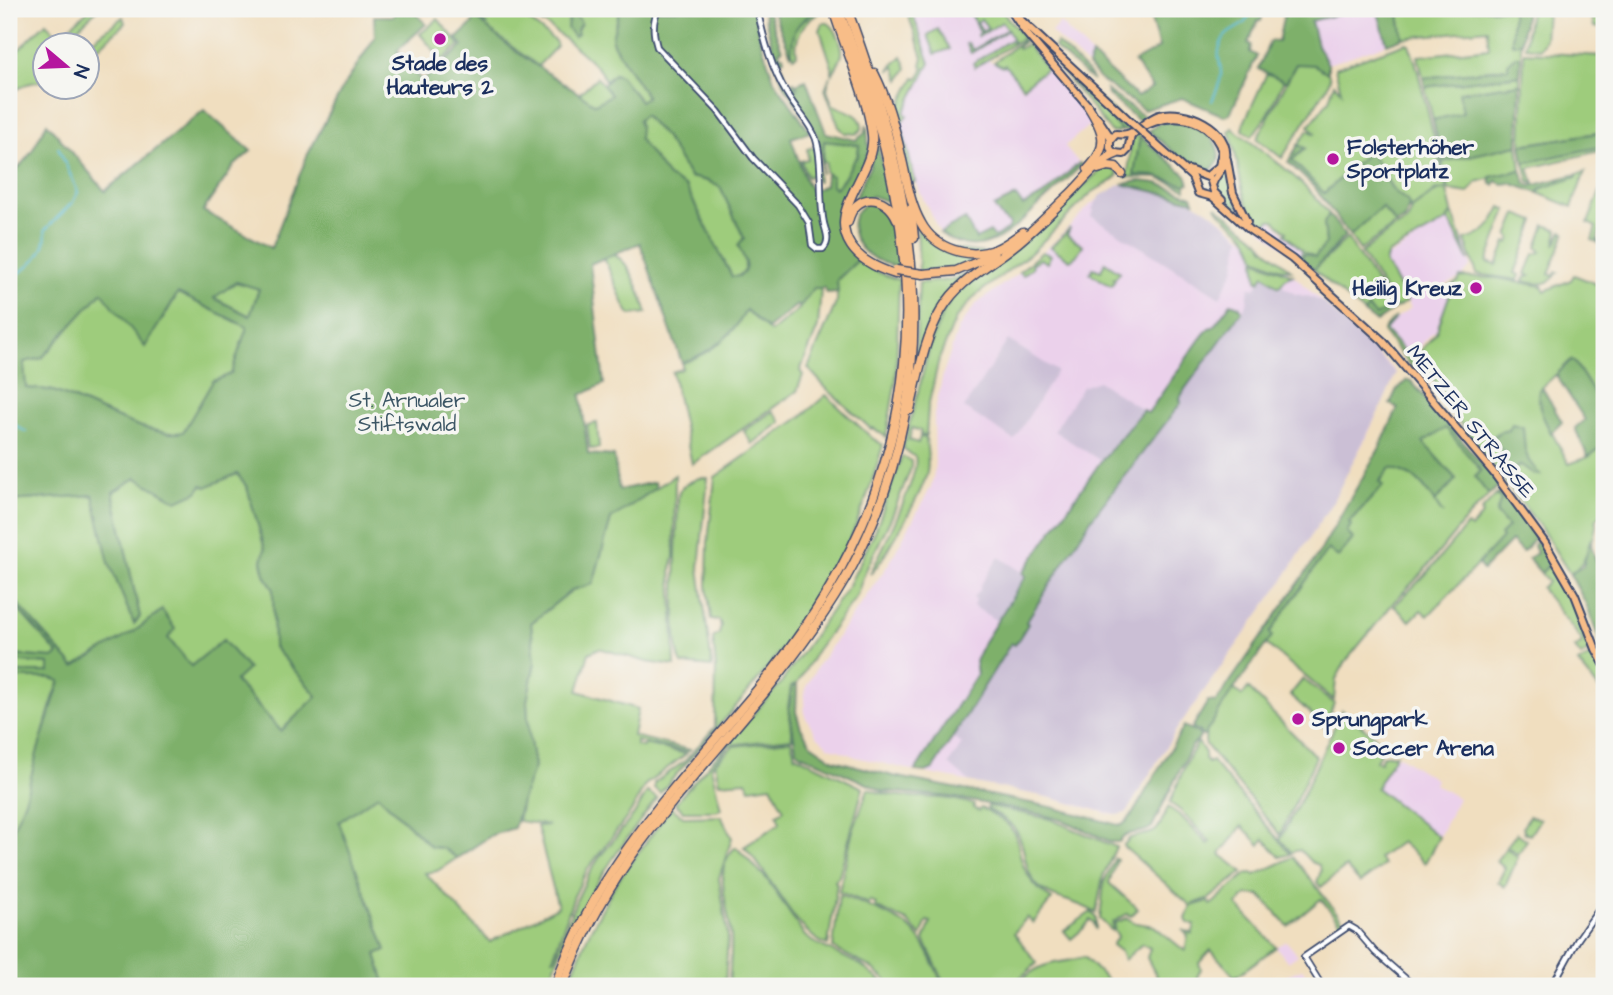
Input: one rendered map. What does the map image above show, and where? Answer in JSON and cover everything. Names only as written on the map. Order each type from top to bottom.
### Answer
[{"type":"highway","points":[[835,9],[872,134],[872,150],[867,165],[847,208],[845,232],[849,244],[861,258],[879,268],[919,277],[957,274],[995,259]]},
{"type":"highway","points":[[555,986],[577,932],[621,855],[661,802],[794,644],[835,582],[871,508],[888,453],[901,392],[907,320],[902,241],[889,164],[868,88],[835,9]]},
{"type":"highway","points":[[847,9],[866,60],[896,164],[919,277]]},
{"type":"highway","points":[[866,60],[884,93],[908,189],[919,277],[912,358],[899,439]]},
{"type":"highway","points":[[563,986],[594,914],[627,859],[688,781],[789,662],[852,567],[886,487],[937,316],[964,282],[1026,236],[1076,189],[1100,155],[1103,140],[1100,125],[1088,106]]},
{"type":"highway","points":[[867,113],[889,164]]},
{"type":"highway","points":[[1085,177],[1108,153],[1110,142]]},
{"type":"highway","points":[[919,277],[949,272],[979,262],[1000,251],[1110,156],[1116,154]]},
{"type":"highway","points":[[1085,177],[1108,166],[1119,168],[1122,174]]},
{"type":"highway","points":[[908,189],[924,229],[932,238],[949,248],[972,253],[988,252],[1023,232]]},
{"type":"highway","points":[[895,272],[874,262],[855,246],[848,229],[849,216],[862,201],[869,199],[884,202],[893,210],[902,241]]},
{"type":"main road","name":"METZER STRASSE","points":[[1010,10],[1108,131],[1110,142]]},
{"type":"main road","name":"METZER STRASSE","points":[[1010,10],[1143,134],[1194,174],[1205,176],[1213,185],[1217,196],[1374,332],[1493,472],[1545,543],[1572,588],[1604,664]]},
{"type":"main road","name":"METZER STRASSE","points":[[1016,20],[1094,89]]},
{"type":"main road","points":[[1195,181],[1219,166],[1222,150],[1215,137],[1196,122],[1178,118],[1155,121],[1133,134],[1126,152],[1116,154],[1110,142],[1116,134],[1128,134],[1158,116],[1172,113],[1202,121],[1223,142],[1233,193],[1247,222]]},
{"type":"main road","points":[[1122,134],[1128,137],[1130,143]]},
{"type":"main road","name":"METZER STRASSE","points":[[1168,155],[1195,181],[1194,188],[1198,193],[1207,194],[1250,230],[1263,237]]},
{"type":"main road","points":[[1207,194],[1226,158]]},
{"type":"street","points":[[658,9],[653,33],[657,47],[718,111],[752,158],[798,205],[809,223],[812,245],[820,250],[827,244],[817,143],[771,63],[757,9]]},
{"type":"street","points":[[1552,986],[1578,939],[1604,902]]},
{"type":"street","points":[[1322,986],[1304,957],[1349,926],[1356,930],[1375,953],[1414,986]]},
{"type":"shaded area","points":[[918,9],[1000,9],[1023,36],[988,61],[1003,67],[1005,65],[1022,88],[1051,65],[1094,121],[1065,146],[1079,163],[1007,230],[993,237],[989,232],[976,239],[965,220],[940,233],[915,182],[901,123],[930,63],[915,20]]},
{"type":"shaded area","points":[[1358,9],[1377,9],[1387,44],[1328,64],[1317,45],[1311,21]]},
{"type":"shaded area","points":[[1060,23],[1092,55],[1088,66],[1051,32]]},
{"type":"shaded area","points":[[1122,184],[1193,202],[1211,212],[1299,280],[1392,368],[1396,373],[1366,438],[1317,526],[1281,583],[1178,727],[1126,813],[1114,815],[1048,797],[915,771],[856,757],[828,746],[817,736],[805,716],[806,687],[818,665],[888,565],[931,487],[935,468],[934,415],[943,374],[958,329],[975,305],[1053,243],[1091,204]]},
{"type":"shaded area","points":[[1122,184],[1193,202],[1211,212],[1241,237],[1234,270],[1220,297],[1091,216],[1100,196]]},
{"type":"shaded area","points":[[1454,216],[1471,266],[1462,277],[1441,287],[1449,296],[1435,332],[1407,361],[1384,334],[1389,323],[1411,308],[1385,262],[1386,258]]},
{"type":"shaded area","points":[[1270,219],[1305,253],[1300,260],[1261,229]]},
{"type":"shaded area","points":[[1264,275],[1295,294],[1324,303],[1396,373],[1333,501],[1281,583],[1178,727],[1126,813],[1117,815],[1048,797],[970,782],[949,764],[962,744],[952,737],[1011,643],[1015,644],[1028,624],[1026,622],[1092,517],[1165,424],[1185,389],[1247,304],[1249,287],[1255,288]]},
{"type":"shaded area","points":[[1008,340],[1057,371],[1014,440],[964,408]]},
{"type":"shaded area","points":[[1098,381],[1143,410],[1101,461],[1054,431],[1082,387]]},
{"type":"shaded area","points":[[999,557],[1027,575],[997,621],[973,606],[973,597]]},
{"type":"shaded area","points":[[1399,756],[1436,780],[1434,784],[1458,798],[1439,837],[1376,788],[1394,757]]},
{"type":"shaded area","points":[[1286,941],[1298,955],[1288,962],[1276,947]]},
{"type":"shaded area","points":[[1302,969],[1314,986],[1285,986],[1287,975]]},
{"type":"green space","points":[[90,9],[98,9],[73,32],[64,32]]},
{"type":"green space","name":"St. Arnualer Stiftswald","points":[[395,9],[412,9],[426,24],[397,51],[422,81],[463,46],[457,38],[473,23],[473,14],[516,51],[595,104],[611,95],[603,85],[614,74],[620,76],[640,101],[647,97],[612,41],[619,9],[754,9],[774,80],[810,132],[791,138],[805,179],[812,191],[825,185],[826,173],[832,176],[832,185],[835,188],[858,156],[859,145],[824,141],[821,174],[817,134],[787,90],[774,62],[776,61],[763,10],[769,14],[782,50],[779,51],[784,59],[780,61],[784,71],[781,74],[785,74],[789,84],[794,82],[797,90],[796,84],[806,80],[826,133],[856,140],[864,134],[867,125],[869,150],[841,216],[844,240],[858,260],[837,280],[838,292],[826,293],[825,288],[814,288],[800,307],[797,305],[767,329],[746,310],[741,320],[719,343],[682,363],[640,243],[590,264],[604,384],[581,395],[588,454],[614,456],[619,490],[655,482],[656,488],[611,519],[593,584],[572,590],[531,623],[535,662],[527,701],[534,767],[514,828],[492,835],[457,858],[443,848],[431,847],[378,795],[339,822],[386,950],[376,954],[386,986],[9,986],[9,838],[25,800],[60,681],[51,678],[9,678],[9,672],[49,672],[49,664],[9,661],[9,655],[53,658],[58,654],[9,599],[9,594],[74,667],[135,631],[162,610],[175,629],[168,638],[191,666],[223,640],[248,669],[235,681],[281,731],[317,696],[274,647],[273,588],[265,575],[262,561],[265,549],[247,487],[237,474],[206,487],[202,485],[197,492],[177,501],[136,478],[113,492],[140,617],[134,624],[109,563],[93,495],[9,501],[9,179],[31,153],[47,123],[105,191],[204,110],[251,151],[234,166],[203,211],[271,248],[307,156],[342,89],[375,37],[374,16],[394,16]],"holes":[[[644,115],[665,137],[690,177],[720,187],[744,238],[738,245],[746,263],[745,270],[739,276],[732,277],[686,187],[668,177],[639,139],[638,120]],[[236,282],[259,289],[250,316],[214,298]],[[102,292],[145,347],[178,293],[247,327],[231,374],[213,381],[183,432],[154,430],[53,391],[26,388],[24,362],[42,358]]]},
{"type":"green space","points":[[488,9],[514,9],[555,41],[557,46],[538,66],[485,27],[487,24],[481,20]]},
{"type":"green space","points":[[534,9],[619,9],[612,41],[647,97],[640,101],[632,90],[610,76],[605,82],[603,75],[589,59],[535,18]]},
{"type":"green space","points":[[772,9],[813,9],[815,12],[798,25],[792,41],[791,55]]},
{"type":"green space","points":[[813,9],[818,14],[808,21],[801,31],[797,55],[793,57],[791,43],[795,30],[815,12]]},
{"type":"green space","points":[[987,9],[1000,9],[1024,37],[1014,43],[1008,30],[971,53],[966,44],[973,50],[1007,29],[1002,22],[978,37],[977,35],[988,28],[981,19],[977,22],[982,30],[980,32],[971,14]]},
{"type":"green space","points":[[1148,9],[1264,9],[1261,21],[1258,21],[1248,43],[1251,45],[1250,52],[1257,56],[1230,114],[1224,116],[1182,98],[1144,110],[1099,79],[1088,66],[1092,55],[1137,97],[1152,87],[1134,62],[1159,48]]},
{"type":"green space","points":[[1285,9],[1358,9],[1311,21],[1317,45],[1328,64],[1328,73],[1314,65],[1296,64],[1286,82],[1258,69],[1270,41],[1278,42]]},
{"type":"green space","points":[[1377,9],[1398,9],[1403,38],[1387,44]]},
{"type":"green space","points":[[1398,9],[1512,9],[1512,43],[1521,43],[1521,56],[1508,68],[1423,78],[1418,56],[1489,48],[1487,29],[1403,38]]},
{"type":"green space","points":[[1512,9],[1526,9],[1521,43],[1512,44]]},
{"type":"green space","points":[[1530,9],[1547,10],[1545,39],[1540,49],[1525,47]]},
{"type":"green space","points":[[1590,9],[1604,9],[1602,28],[1594,27]]},
{"type":"green space","points":[[570,12],[581,23],[578,34],[574,37],[567,28]]},
{"type":"green space","points":[[912,12],[930,63],[901,123],[915,182],[910,183],[895,116],[915,77],[918,78],[924,68],[921,65],[923,57],[908,14]]},
{"type":"green space","points":[[123,17],[125,23],[102,44],[102,33]]},
{"type":"green space","name":"Stade des Hauteurs 2","points":[[438,19],[460,45],[442,60],[420,34]]},
{"type":"green space","points":[[46,23],[55,32],[37,32]]},
{"type":"green space","points":[[823,23],[828,23],[834,29],[842,50],[832,75],[820,30]]},
{"type":"green space","points":[[938,29],[950,49],[935,54],[928,35]]},
{"type":"green space","points":[[32,37],[32,83],[9,93],[9,59]]},
{"type":"green space","points":[[1010,40],[1013,44],[975,67],[973,63]]},
{"type":"green space","points":[[1026,40],[1017,47],[1019,49],[1027,44],[1047,68],[1023,87],[1005,65],[1003,67],[994,62]]},
{"type":"green space","points":[[1057,43],[1088,73],[1093,81],[1054,47]]},
{"type":"green space","points":[[1409,44],[1416,64],[1447,189],[1436,190],[1410,210],[1409,205],[1393,190],[1370,152],[1324,193],[1292,160],[1305,149],[1298,145],[1308,130],[1316,134],[1309,126],[1329,100],[1334,84],[1341,91],[1335,68]]},
{"type":"green space","points":[[1524,52],[1604,56],[1604,132],[1521,145]]},
{"type":"green space","points":[[902,56],[907,68],[900,80],[895,67],[890,68]]},
{"type":"green space","points":[[1521,56],[1520,75],[1425,87],[1423,78],[1508,68],[1508,62]]},
{"type":"green space","points":[[1304,63],[1328,73],[1330,79],[1282,158],[1257,139],[1296,64]]},
{"type":"green space","points":[[1060,65],[1070,77],[1132,128],[1121,131],[1107,114],[1066,76],[1059,68]]},
{"type":"green space","points":[[1267,73],[1284,80],[1268,114],[1252,136],[1243,130],[1243,125]]},
{"type":"green space","points":[[1520,75],[1520,84],[1460,92],[1464,113],[1433,120],[1425,87]]},
{"type":"green space","points":[[830,76],[827,89],[832,104],[860,119],[862,129],[856,134],[845,133],[839,127],[825,89]]},
{"type":"green space","points":[[597,77],[611,95],[595,104],[579,94]]},
{"type":"green space","points":[[1069,80],[1098,104],[1121,131],[1112,133]]},
{"type":"green space","points":[[1520,84],[1518,145],[1442,162],[1433,120],[1463,113],[1459,92]]},
{"type":"green space","points":[[1106,90],[1145,117],[1139,121],[1108,95]]},
{"type":"green space","points":[[644,114],[665,137],[690,177],[720,187],[744,238],[745,270],[739,276],[733,278],[686,187],[668,177],[639,139],[638,120]]},
{"type":"green space","points":[[1172,121],[1198,127],[1211,137],[1219,161],[1210,171],[1196,171],[1149,131],[1159,123]]},
{"type":"green space","points":[[1232,128],[1295,177],[1329,214],[1324,223],[1326,244],[1315,257],[1305,253],[1300,260],[1295,255],[1299,256],[1303,251],[1285,234],[1287,232],[1274,220],[1265,225],[1252,213],[1242,186],[1229,132]]},
{"type":"green space","points":[[1604,132],[1604,146],[1524,163],[1521,145]]},
{"type":"green space","points":[[1137,133],[1140,136],[1134,174],[1158,177],[1186,185],[1186,189],[1158,178],[1126,177],[1132,143]]},
{"type":"green space","points":[[1140,136],[1186,175],[1189,183],[1186,185],[1154,176],[1134,175]]},
{"type":"green space","points":[[876,139],[892,203],[872,196],[850,208],[870,166]]},
{"type":"green space","points":[[824,141],[859,145],[852,168],[835,188],[832,185],[832,176],[825,172]]},
{"type":"green space","points":[[1298,145],[1305,148],[1292,160],[1324,193],[1370,151],[1393,190],[1407,201],[1409,205],[1405,220],[1396,224],[1382,207],[1350,236],[1315,188],[1288,162]]},
{"type":"green space","points":[[1518,145],[1521,170],[1477,182],[1468,193],[1449,190],[1442,162]]},
{"type":"green space","points":[[1604,146],[1604,150],[1529,168],[1534,183],[1529,181],[1524,163]]},
{"type":"green space","points":[[815,147],[818,182],[814,175],[807,177],[801,161],[808,159],[807,149]]},
{"type":"green space","points":[[1079,163],[1082,165],[1016,226],[993,241],[968,245],[954,242],[940,233],[965,219],[976,239],[990,232],[994,237],[1007,230],[1010,224],[994,207],[1016,196],[1023,206],[1043,195]]},
{"type":"green space","points":[[1226,167],[1240,211],[1218,190],[1218,178]]},
{"type":"green space","points":[[1113,168],[1118,174],[1116,178],[1091,193],[1031,253],[975,296],[956,318],[939,359],[928,407],[926,436],[920,435],[921,431],[912,428],[909,440],[918,443],[920,437],[926,438],[926,476],[901,528],[870,574],[912,480],[915,457],[903,448],[932,339],[953,296],[1038,230],[1101,169]]},
{"type":"green space","points":[[1521,170],[1526,183],[1531,186],[1577,174],[1577,177],[1542,188],[1538,193],[1510,183],[1496,181],[1494,185],[1491,184],[1490,177]]},
{"type":"green space","points":[[1585,172],[1572,207],[1538,193],[1542,188]]},
{"type":"green space","points":[[1140,181],[1157,183],[1192,196],[1194,201],[1122,184]]},
{"type":"green space","points":[[1603,184],[1604,220],[1597,240],[1601,244],[1592,240],[1596,227],[1588,223]]},
{"type":"green space","points":[[1437,191],[1447,191],[1452,212],[1447,219],[1453,214],[1469,261],[1449,220],[1388,254],[1385,262],[1407,301],[1396,308],[1361,253],[1391,230],[1407,222],[1413,208]]},
{"type":"green space","points":[[866,203],[883,205],[894,220],[900,268],[873,258],[855,239],[854,216]]},
{"type":"green space","points":[[1216,206],[1291,270],[1256,258],[1248,239]]},
{"type":"green space","points":[[1382,207],[1396,224],[1360,250],[1350,236]]},
{"type":"green space","points":[[1501,207],[1507,210],[1487,262],[1497,265],[1506,242],[1509,243],[1511,237],[1508,236],[1517,214],[1535,221],[1515,273],[1520,275],[1518,280],[1477,274],[1465,240],[1487,228]]},
{"type":"green space","points":[[1329,214],[1345,236],[1314,270],[1301,258],[1305,253],[1315,257],[1326,244],[1324,223]]},
{"type":"green space","points":[[917,223],[942,247],[990,254],[954,269],[919,271]]},
{"type":"green space","points":[[1545,225],[1558,230],[1555,245],[1562,231],[1565,233],[1549,274],[1554,276],[1558,272],[1551,280],[1543,283],[1524,281],[1530,276],[1526,274],[1534,254],[1541,252],[1537,247]]},
{"type":"green space","points":[[1070,228],[1067,235],[1083,245],[1070,260],[1051,247]]},
{"type":"green space","points":[[1347,238],[1391,305],[1376,316],[1368,308],[1364,313],[1314,270]]},
{"type":"green space","points":[[1042,252],[1051,255],[1047,263],[1041,259],[1033,263],[1032,268],[1023,275],[1019,272]]},
{"type":"green space","points":[[613,255],[630,271],[647,313],[631,315],[626,309],[604,258]]},
{"type":"green space","points":[[858,260],[899,280],[896,380],[886,437],[871,429],[808,368],[837,301],[837,280]]},
{"type":"green space","points":[[1255,260],[1293,275],[1286,278],[1279,287],[1264,275],[1259,282]]},
{"type":"green space","points":[[1105,262],[1120,272],[1113,278],[1115,280],[1111,286],[1090,273],[1093,268],[1101,271]]},
{"type":"green space","points":[[970,273],[953,289],[914,384],[919,283],[950,280]]},
{"type":"green space","points":[[1574,275],[1604,287],[1604,409],[1575,363],[1571,361],[1539,390],[1542,415],[1569,464],[1588,457],[1604,445],[1604,513],[1597,518],[1592,542],[1585,557],[1570,574],[1541,528],[1450,410],[1455,406],[1423,367],[1411,366],[1383,332],[1396,317],[1385,330],[1410,358],[1412,357],[1412,361],[1436,333],[1449,296],[1443,290],[1458,282],[1460,277],[1497,278],[1542,286],[1545,291],[1571,280]]},
{"type":"green space","points":[[236,282],[259,288],[250,316],[213,298]]},
{"type":"green space","points":[[813,288],[821,288],[818,327],[800,371],[803,375],[797,391],[692,464],[672,372],[682,369],[682,363],[719,343],[741,320],[746,310],[771,332],[800,308],[796,303]]},
{"type":"green space","points":[[102,291],[163,319],[178,293],[247,327],[231,375],[213,381],[183,433],[154,431],[53,391],[26,388],[23,362],[42,358]]},
{"type":"green space","points":[[1231,303],[1239,306],[1242,311],[1185,389],[1180,398],[1181,403],[1092,518],[1026,622],[1028,624],[1015,645],[1011,643],[933,769],[926,772],[915,771],[977,674],[975,661],[1026,576],[1023,573],[1101,461],[1143,410],[1148,413],[1200,339]]},
{"type":"green space","points":[[1391,305],[1393,310],[1376,322],[1364,313],[1368,308],[1376,316]]},
{"type":"green space","points":[[1571,360],[1604,409],[1604,445],[1588,457],[1575,428],[1585,420],[1556,375]]},
{"type":"green space","points":[[1407,380],[1411,381],[1500,485],[1489,495],[1475,477],[1481,471],[1446,428],[1423,442],[1456,479],[1435,502],[1443,514],[1416,479],[1390,468],[1379,482],[1383,486],[1349,522],[1351,525],[1347,532],[1353,539],[1338,557],[1328,549],[1270,633],[1272,636],[1202,736],[1192,728],[1208,701],[1216,702],[1318,555],[1379,449],[1398,408],[1390,404],[1396,391]]},
{"type":"green space","points":[[1542,387],[1562,422],[1551,433],[1542,415],[1538,395]]},
{"type":"green space","points":[[826,395],[883,445],[856,524],[829,579],[801,623],[743,698],[660,793],[654,788],[654,783],[685,761],[715,727],[716,668],[713,638],[719,634],[721,626],[719,620],[711,619],[707,586],[708,542],[715,477],[801,417]]},
{"type":"green space","points":[[773,411],[781,422],[752,444],[744,431]]},
{"type":"green space","points":[[597,423],[599,448],[590,449],[587,425]]},
{"type":"green space","points":[[1512,424],[1523,427],[1525,450],[1529,461],[1540,475],[1521,465],[1509,473],[1501,449],[1496,445],[1486,446],[1499,432],[1509,430]]},
{"type":"green space","points":[[1446,427],[1481,471],[1475,477],[1489,495],[1394,602],[1346,661],[1336,679],[1334,700],[1266,644],[1272,636],[1269,633],[1328,548],[1353,539],[1347,532],[1349,522],[1382,486],[1379,483],[1390,468],[1416,479],[1434,502],[1456,479],[1422,442]]},
{"type":"green space","points":[[902,456],[911,461],[911,468],[856,597],[817,650],[797,684],[791,686],[788,707],[792,738],[729,745],[711,767],[721,809],[683,811],[675,803],[781,683],[849,585],[876,529]]},
{"type":"green space","points":[[237,474],[247,487],[265,549],[262,561],[265,575],[273,588],[274,647],[318,696],[281,731],[235,680],[223,640],[192,667],[168,638],[162,610],[135,631],[74,667],[9,594],[9,501],[93,495],[110,563],[134,623],[140,617],[113,492],[136,478],[206,486]]},
{"type":"green space","points":[[675,475],[674,558],[671,568],[675,666],[647,662],[599,648],[589,653],[578,691],[638,709],[633,736],[690,750],[687,752],[636,741],[636,746],[643,747],[644,744],[686,754],[645,785],[631,812],[587,870],[574,896],[553,958],[576,901],[601,855],[634,815],[647,792],[657,798],[594,888],[568,935],[548,986],[386,986],[376,954],[385,950],[338,822],[378,795],[431,847],[443,848],[457,858],[437,871],[425,873],[490,942],[558,907],[537,826],[548,825],[518,821],[523,796],[534,767],[527,701],[535,662],[531,623],[572,590],[593,584],[611,519]]},
{"type":"green space","points":[[699,478],[708,478],[699,568],[712,667],[682,664],[676,633],[678,496],[683,486]]},
{"type":"green space","points":[[1501,490],[1535,537],[1522,552],[1511,541],[1483,570],[1478,564],[1502,538],[1500,535],[1508,527],[1496,513],[1501,499],[1497,495]]},
{"type":"green space","points":[[1496,495],[1501,499],[1498,510],[1508,527],[1503,538],[1428,616],[1421,610],[1410,621],[1394,606],[1427,573],[1467,525],[1471,528],[1483,514],[1481,511]]},
{"type":"green space","points":[[1537,540],[1551,563],[1541,573],[1528,558],[1537,553],[1534,546]]},
{"type":"green space","points":[[1590,541],[1604,587],[1604,653],[1586,604],[1570,574],[1583,566]]},
{"type":"green space","points":[[1551,563],[1574,604],[1589,651],[1581,656],[1575,648],[1582,643],[1581,639],[1541,588],[1548,582],[1541,573]]},
{"type":"green space","points":[[9,599],[58,654],[53,658],[9,655]]},
{"type":"green space","points":[[1592,655],[1604,675],[1603,694],[1578,663]]},
{"type":"green space","points":[[9,661],[49,664],[49,672],[9,672]]},
{"type":"green space","points":[[9,678],[51,678],[60,681],[25,801],[9,838]]},
{"type":"green space","points":[[1303,679],[1334,703],[1325,727],[1290,695]]},
{"type":"green space","points":[[797,685],[796,712],[801,728],[812,745],[834,760],[893,776],[1051,807],[1118,825],[1125,823],[1132,815],[1184,726],[1198,733],[1200,737],[1191,747],[1152,827],[1131,833],[1119,842],[1111,842],[1065,821],[1039,814],[951,797],[883,791],[800,754],[796,750],[789,707],[792,687]]},
{"type":"green space","points":[[1248,688],[1316,757],[1280,835],[1206,745],[1206,731],[1219,708],[1234,689],[1242,696]]},
{"type":"green space","points":[[1342,710],[1384,744],[1376,761],[1380,762],[1383,755],[1396,754],[1376,788],[1439,837],[1425,863],[1401,842],[1379,858],[1384,865],[1360,883],[1346,867],[1321,887],[1317,882],[1321,871],[1319,865],[1311,862],[1300,850],[1291,852],[1280,839]]},
{"type":"green space","points":[[791,740],[795,755],[863,788],[839,876],[835,881],[837,884],[828,945],[805,930],[744,847],[780,823],[777,814],[784,810],[771,785],[750,788],[746,781],[719,783],[715,763],[733,746]]},
{"type":"green space","points":[[1198,742],[1208,763],[1212,761],[1291,854],[1280,857],[1264,839],[1260,845],[1242,826],[1220,854],[1243,872],[1210,898],[1192,906],[1209,901],[1211,905],[1246,874],[1255,875],[1293,857],[1344,922],[1341,924],[1321,899],[1288,926],[1260,895],[1247,895],[1237,905],[1276,947],[1235,977],[1211,950],[1199,963],[1201,969],[1197,977],[1201,986],[1158,986],[1159,981],[1147,958],[1150,948],[1142,944],[1124,960],[1121,952],[1112,945],[1118,936],[1114,930],[1115,923],[1127,918],[1136,923],[1154,926],[1185,951],[1188,936],[1183,930],[1192,934],[1195,925],[1188,923],[1186,919],[1191,906],[1123,846],[1130,838],[1155,831],[1168,807],[1181,816],[1208,844],[1210,842],[1170,803],[1186,763]]},
{"type":"green space","points":[[868,789],[894,795],[961,801],[998,817],[1014,832],[1026,872],[1039,890],[1052,899],[1033,923],[1027,917],[1014,933],[1037,963],[1011,986],[946,986],[924,940],[931,922],[927,921],[921,936],[907,921],[875,907],[876,904],[870,901],[869,904],[839,892],[852,834]]},
{"type":"green space","points":[[988,806],[1050,819],[1116,847],[1103,876],[1096,913],[1049,893],[1036,884],[1028,871],[1018,834],[1008,822],[987,809]]},
{"type":"green space","points":[[671,808],[685,817],[721,816],[732,838],[719,878],[728,936],[725,986],[567,986],[589,933],[616,883]]},
{"type":"green space","points":[[1529,816],[1540,819],[1530,835],[1525,833],[1523,827]]},
{"type":"green space","points":[[1517,833],[1527,840],[1518,854],[1507,846]]},
{"type":"green space","points":[[736,847],[766,878],[805,936],[861,965],[881,981],[882,986],[729,983],[731,935],[723,877],[724,866]]},
{"type":"green space","points":[[1506,848],[1518,857],[1505,887],[1498,882],[1505,868],[1496,861]]},
{"type":"green space","points":[[1115,858],[1117,859],[1109,883],[1138,909],[1131,916],[1127,914],[1113,922],[1112,931],[1100,919],[1104,882]]},
{"type":"green space","points":[[839,895],[867,905],[911,929],[926,949],[943,986],[893,986],[870,967],[833,948]]},
{"type":"green space","points":[[1091,912],[1096,917],[1096,930],[1090,920],[1071,939],[1064,931]]},
{"type":"green space","points":[[1084,957],[1113,986],[1016,986],[1040,967]]},
{"type":"waterway","points":[[1212,101],[1221,77],[1219,55],[1222,41],[1229,32],[1246,21],[1251,9]]},
{"type":"waterway","points":[[9,283],[40,254],[46,239],[45,230],[73,202],[78,192],[58,147]]},
{"type":"waterway","points":[[12,262],[19,272]]},
{"type":"waterway","points":[[9,421],[26,432]]},
{"type":"place","name":"Stade des Hauteurs 2","points":[[440,39]]},
{"type":"place","name":"Folsterhöher Sportplatz","points":[[1333,159]]},
{"type":"place","name":"Heilig Kreuz","points":[[1476,288]]},
{"type":"place","name":"Sprungpark","points":[[1298,719]]},
{"type":"place","name":"Soccer Arena","points":[[1339,748]]}]
